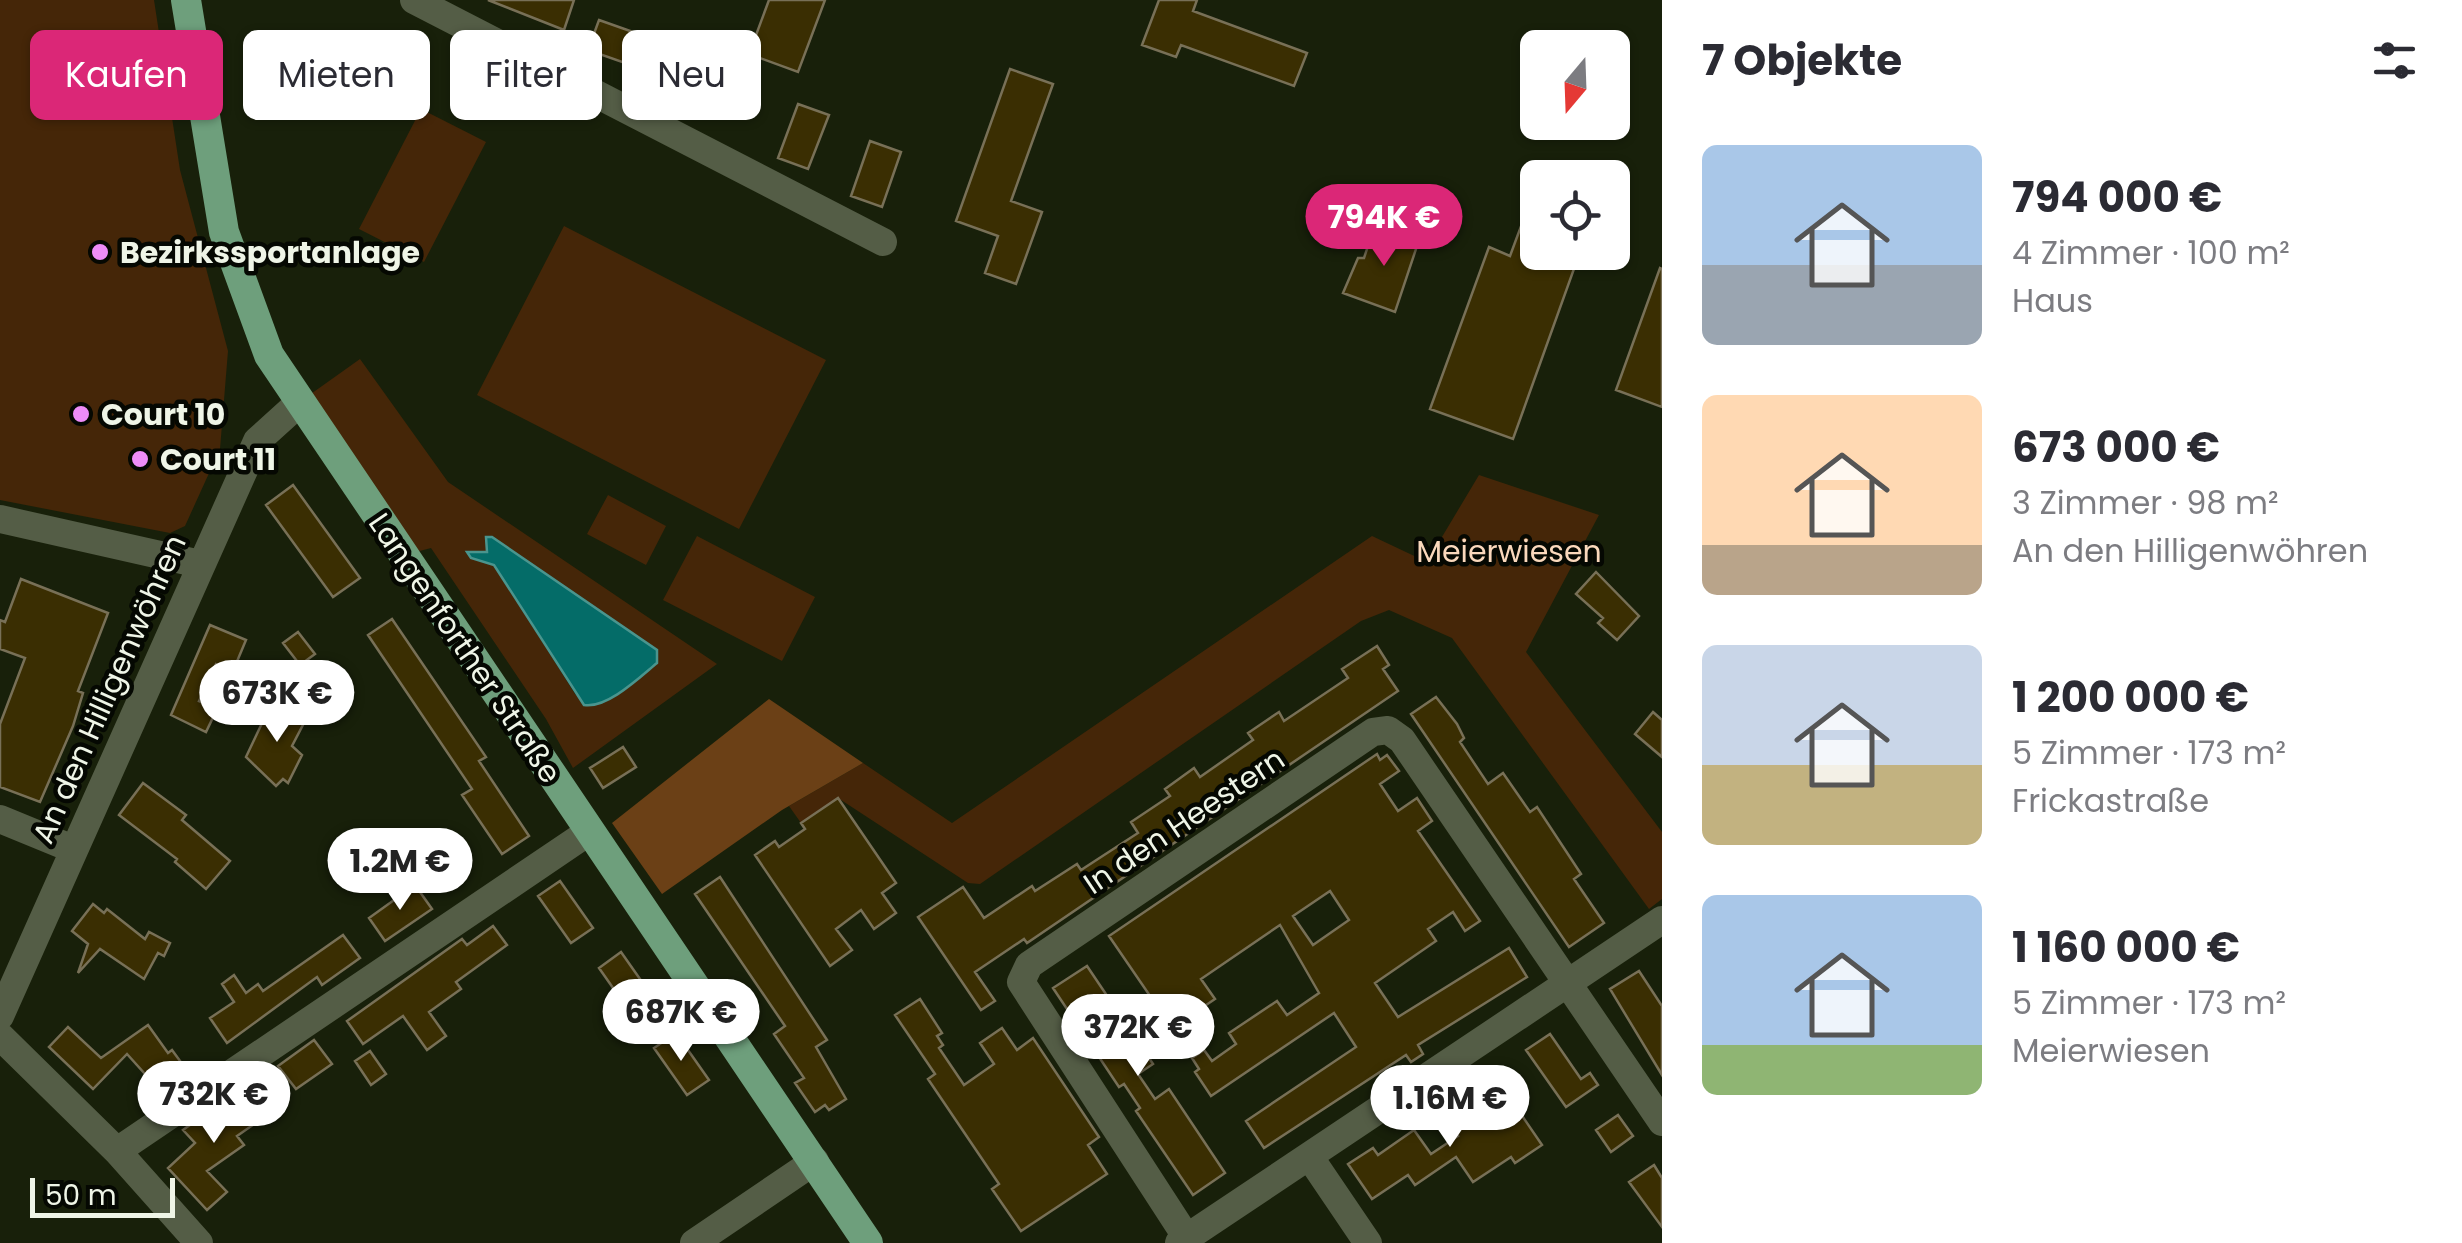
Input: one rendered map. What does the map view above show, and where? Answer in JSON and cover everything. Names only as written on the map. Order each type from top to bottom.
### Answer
[{"type":"main road","name":"Langenforther Straße","points":[[186,0],[224,232],[254,324],[299,403],[868,1243]]},
{"type":"street","points":[[414,0],[883,242]]},
{"type":"street","name":"An den Hilligenwöhren","points":[[0,1016],[257,440],[299,403]]},
{"type":"street","points":[[0,519],[200,564]]},
{"type":"street","name":"In den Heestern","points":[[1183,1240],[1021,982],[1029,966],[1373,732],[1388,730],[1402,740],[1567,983]]},
{"type":"street","points":[[0,818],[73,849]]},
{"type":"street","points":[[118,1151],[590,831]]},
{"type":"street","points":[[1183,1240],[1662,920]]},
{"type":"street","points":[[1567,983],[1662,1122]]},
{"type":"street","points":[[0,1036],[118,1151],[200,1243]]},
{"type":"street","points":[[1309,1156],[1368,1243]]},
{"type":"street","points":[[694,1243],[814,1162]]},
{"type":"green space","name":"Bezirkssportanlage","points":[[0,0],[154,0],[159,30],[30,30],[30,120],[172,120],[180,170],[228,351],[220,449],[185,526],[170,533],[0,500]]},
{"type":"green space","points":[[430,114],[486,142],[424,262],[359,229],[415,120],[430,120]]},
{"type":"green space","points":[[564,226],[826,360],[739,529],[477,395]]},
{"type":"green space","points":[[360,359],[448,482],[717,664],[573,768],[546,719],[431,548],[416,552],[308,396]],"holes":[[[487,552],[651,668],[593,706],[575,694],[494,565],[468,553]]]},
{"type":"green space","name":"Meierwiesen","points":[[1479,475],[1599,515],[1526,652],[1662,832],[1662,899],[1649,909],[1452,638],[1389,610],[1361,621],[980,884],[968,883],[838,798],[801,823],[789,806],[863,763],[952,823],[1372,536],[1427,562]]},
{"type":"green space","points":[[608,495],[666,526],[646,565],[587,534]]},
{"type":"green space","points":[[697,536],[815,597],[782,661],[663,600]]},
{"type":"shaded area","points":[[769,699],[863,763],[782,810],[662,894],[612,823]]},
{"type":"water","points":[[486,537],[492,537],[657,650],[657,663],[613,697],[584,705],[494,565],[471,558],[467,552],[487,552]]},
{"type":"building","points":[[488,0],[574,0],[564,30]]},
{"type":"building","points":[[769,0],[825,0],[798,72],[761,58],[761,30],[758,30]]},
{"type":"building","points":[[1159,0],[1197,0],[1193,11],[1307,53],[1294,86],[1181,45],[1176,57],[1142,45]]},
{"type":"building","points":[[599,20],[627,30],[622,30],[622,62],[602,55],[602,30],[595,30]]},
{"type":"building","points":[[1010,69],[1053,84],[1011,201],[1042,212],[1016,284],[985,273],[998,236],[956,221]]},
{"type":"building","points":[[798,104],[829,115],[808,169],[778,158]]},
{"type":"building","points":[[870,141],[901,152],[882,207],[851,196]]},
{"type":"building","points":[[1387,224],[1421,234],[1395,312],[1343,293],[1358,258],[1364,258],[1370,240],[1380,246]]},
{"type":"building","points":[[1520,229],[1520,270],[1574,270],[1513,439],[1430,409],[1489,247],[1510,256]]},
{"type":"building","points":[[1662,269],[1662,407],[1616,390]]},
{"type":"building","points":[[293,485],[360,578],[333,597],[266,505]]},
{"type":"building","points":[[1596,572],[1639,616],[1617,640],[1598,623],[1603,618],[1576,594]]},
{"type":"building","points":[[21,579],[108,613],[78,691],[83,693],[73,726],[40,802],[0,787],[0,724],[25,658],[0,649],[0,620],[5,622]]},
{"type":"building","points":[[392,619],[486,757],[479,761],[529,836],[502,854],[462,795],[472,789],[368,635]]},
{"type":"building","points":[[210,625],[246,640],[233,671],[216,664],[199,701],[217,709],[206,732],[171,715]]},
{"type":"building","points":[[298,632],[315,654],[300,665],[283,643]]},
{"type":"building","points":[[1377,646],[1389,665],[1383,669],[1398,691],[1027,943],[1024,939],[975,972],[995,1001],[981,1010],[918,917],[963,887],[984,918],[1032,886],[1035,891],[1077,864],[1081,870],[1138,833],[1131,822],[1170,796],[1165,789],[1194,768],[1200,777],[1253,740],[1248,733],[1279,712],[1284,721],[1348,678],[1342,669]]},
{"type":"building","points":[[1436,697],[1457,724],[1464,738],[1460,742],[1488,784],[1503,773],[1530,812],[1537,807],[1581,874],[1574,879],[1604,923],[1569,947],[1411,714]]},
{"type":"building","points":[[272,702],[306,719],[292,746],[302,755],[288,783],[283,779],[276,786],[246,757]]},
{"type":"building","points":[[1653,712],[1662,720],[1662,757],[1635,734]]},
{"type":"building","points":[[623,747],[636,767],[603,788],[590,768]]},
{"type":"building","points":[[1377,754],[1380,760],[1387,755],[1399,771],[1380,784],[1398,811],[1417,798],[1432,821],[1418,831],[1480,921],[1465,931],[1453,912],[1428,929],[1436,941],[1375,983],[1398,1017],[1509,948],[1527,977],[1418,1045],[1423,1054],[1411,1062],[1406,1055],[1264,1148],[1246,1121],[1356,1047],[1334,1013],[1211,1096],[1195,1072],[1199,1069],[1192,1058],[1204,1050],[1212,1061],[1236,1044],[1229,1033],[1277,1001],[1287,1015],[1319,993],[1280,925],[1201,979],[1215,999],[1190,1016],[1200,1031],[1187,1040],[1177,1025],[1172,1028],[1109,936]],"holes":[[[1330,891],[1349,920],[1313,945],[1293,916]]]},
{"type":"building","points":[[143,783],[186,815],[182,820],[230,861],[206,889],[175,862],[177,859],[119,815]]},
{"type":"building","points":[[838,798],[896,883],[882,893],[896,913],[874,929],[861,910],[836,929],[852,950],[830,966],[755,855],[775,841],[779,847],[805,829],[801,823]]},
{"type":"building","points":[[720,877],[827,1040],[816,1047],[846,1099],[829,1110],[825,1105],[815,1112],[795,1083],[804,1078],[774,1034],[785,1026],[695,894]]},
{"type":"building","points":[[560,881],[593,928],[571,943],[538,896]]},
{"type":"building","points":[[415,885],[432,909],[385,941],[369,918]]},
{"type":"building","points":[[93,904],[104,913],[107,909],[145,939],[149,932],[170,943],[164,956],[158,953],[144,979],[100,949],[78,973],[88,944],[72,931]]},
{"type":"building","points":[[493,926],[507,945],[456,982],[461,989],[429,1012],[446,1036],[427,1050],[403,1016],[363,1044],[347,1021],[462,939],[467,945]]},
{"type":"building","points":[[343,935],[360,958],[322,985],[317,977],[227,1043],[210,1018],[234,1002],[222,984],[234,975],[246,993],[258,984],[263,991]]},
{"type":"building","points":[[621,952],[654,999],[632,1015],[599,968]]},
{"type":"building","points":[[1087,966],[1153,1064],[1138,1074],[1155,1099],[1169,1089],[1225,1173],[1193,1195],[1136,1111],[1140,1108],[1124,1084],[1119,1087],[1053,988]]},
{"type":"building","points":[[1639,971],[1662,1006],[1662,1075],[1610,989]]},
{"type":"building","points":[[920,999],[942,1033],[937,1036],[943,1045],[939,1048],[964,1085],[994,1064],[980,1043],[1002,1028],[1017,1050],[1033,1038],[1099,1137],[1088,1145],[1107,1174],[1021,1231],[992,1189],[999,1184],[928,1079],[935,1074],[895,1015]]},
{"type":"building","points":[[148,1025],[168,1053],[172,1050],[183,1065],[155,1085],[127,1054],[93,1089],[49,1047],[68,1027],[101,1058]]},
{"type":"building","points":[[676,1033],[709,1080],[687,1095],[654,1048]]},
{"type":"building","points":[[1550,1034],[1581,1079],[1590,1073],[1598,1085],[1566,1107],[1526,1050]]},
{"type":"building","points":[[314,1040],[332,1064],[296,1089],[278,1066]]},
{"type":"building","points":[[370,1051],[386,1074],[371,1085],[355,1061]]},
{"type":"building","points":[[241,1088],[263,1118],[237,1136],[244,1145],[207,1171],[227,1192],[207,1210],[168,1168],[195,1143],[183,1130]]},
{"type":"building","points":[[1512,1101],[1542,1145],[1515,1163],[1511,1157],[1473,1182],[1456,1157],[1415,1185],[1408,1175],[1372,1199],[1348,1164],[1373,1148],[1378,1155],[1414,1130],[1431,1154],[1458,1136],[1444,1116],[1462,1104],[1476,1125]]},
{"type":"building","points":[[1618,1115],[1633,1136],[1611,1152],[1596,1130]]},
{"type":"building","points":[[1654,1165],[1662,1178],[1662,1227],[1629,1182]]},
{"type":"place","name":"Bezirkssportanlage","points":[[100,252]]},
{"type":"place","name":"Court 10","points":[[81,414]]},
{"type":"place","name":"Court 11","points":[[140,459]]}]
